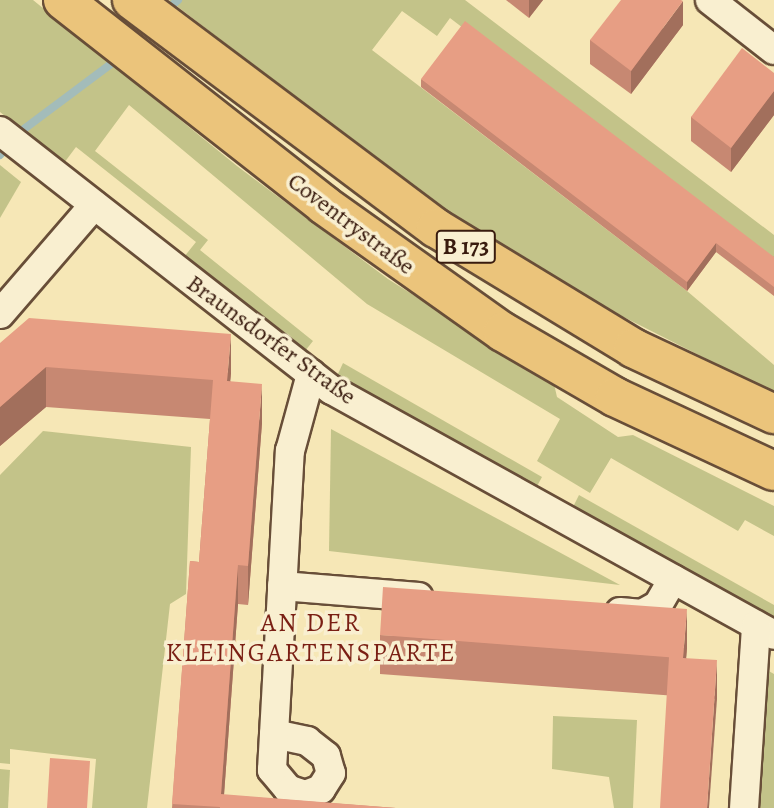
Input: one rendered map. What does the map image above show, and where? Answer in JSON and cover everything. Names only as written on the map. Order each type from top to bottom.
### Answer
[{"type":"main road","name":"Coventrystraße","points":[[63,0],[324,205],[503,332],[615,397],[774,471]]},
{"type":"main road","name":"Coventrystraße","points":[[133,1],[360,174],[528,287],[633,348],[774,414]]},
{"type":"street","points":[[710,0],[774,50]]},
{"type":"street","name":"Braunsdorfer Straße","points":[[0,131],[332,390],[765,630],[744,808]]},
{"type":"street","points":[[0,314],[94,205]]},
{"type":"street","points":[[274,734],[290,451],[311,374]]},
{"type":"street","points":[[587,610],[642,614],[658,605],[673,579]]},
{"type":"street","points":[[282,586],[450,599]]},
{"type":"green space","points":[[0,0],[33,0],[237,166],[388,279],[554,384],[557,397],[618,437],[633,435],[774,506],[774,536],[745,520],[738,531],[611,458],[590,493],[537,461],[560,419],[367,304],[129,105],[95,151],[208,240],[200,250],[313,341],[305,351],[184,257],[196,242],[76,147],[64,163],[0,112]]},
{"type":"green space","points":[[169,0],[465,0],[774,235],[774,266],[450,18],[437,36],[402,11],[372,50],[687,291],[774,365],[774,393],[592,301],[422,195]]},
{"type":"green space","points":[[0,165],[21,182],[0,218]]},
{"type":"green space","points":[[343,363],[542,477],[536,488],[337,376]]},
{"type":"green space","points":[[331,429],[620,585],[329,551]]},
{"type":"green space","points":[[43,431],[191,447],[186,594],[170,604],[147,808],[92,808],[96,759],[10,749],[10,764],[0,763],[0,475]]},
{"type":"green space","points":[[579,495],[774,605],[774,621],[572,509]]},
{"type":"green space","points":[[760,666],[774,674],[774,808],[750,808]]},
{"type":"green space","points":[[553,716],[637,720],[633,808],[614,808],[609,777],[552,769]]},
{"type":"green space","points":[[0,769],[10,770],[8,808],[0,808]]},
{"type":"building","points":[[621,0],[683,1],[631,71],[590,40]]},
{"type":"building","points":[[465,21],[774,257],[774,287],[716,243],[687,282],[421,79]]},
{"type":"building","points":[[742,48],[774,73],[774,91],[731,148],[691,117]]},
{"type":"building","points":[[29,318],[231,334],[227,381],[262,384],[248,566],[238,565],[221,794],[396,808],[220,808],[172,804],[190,561],[199,562],[213,380],[46,367],[0,407],[0,343]]},
{"type":"building","points":[[383,587],[687,609],[683,658],[717,660],[707,808],[660,808],[669,657],[380,635]]},
{"type":"building","points":[[50,758],[90,761],[87,808],[47,808]]},
{"type":"waterway","points":[[165,11],[178,0]]},
{"type":"waterway","points":[[0,155],[24,129],[119,58]]},
{"type":"district","name":"AN DER KLEINGARTENSPARTE","points":[[311,638]]}]
